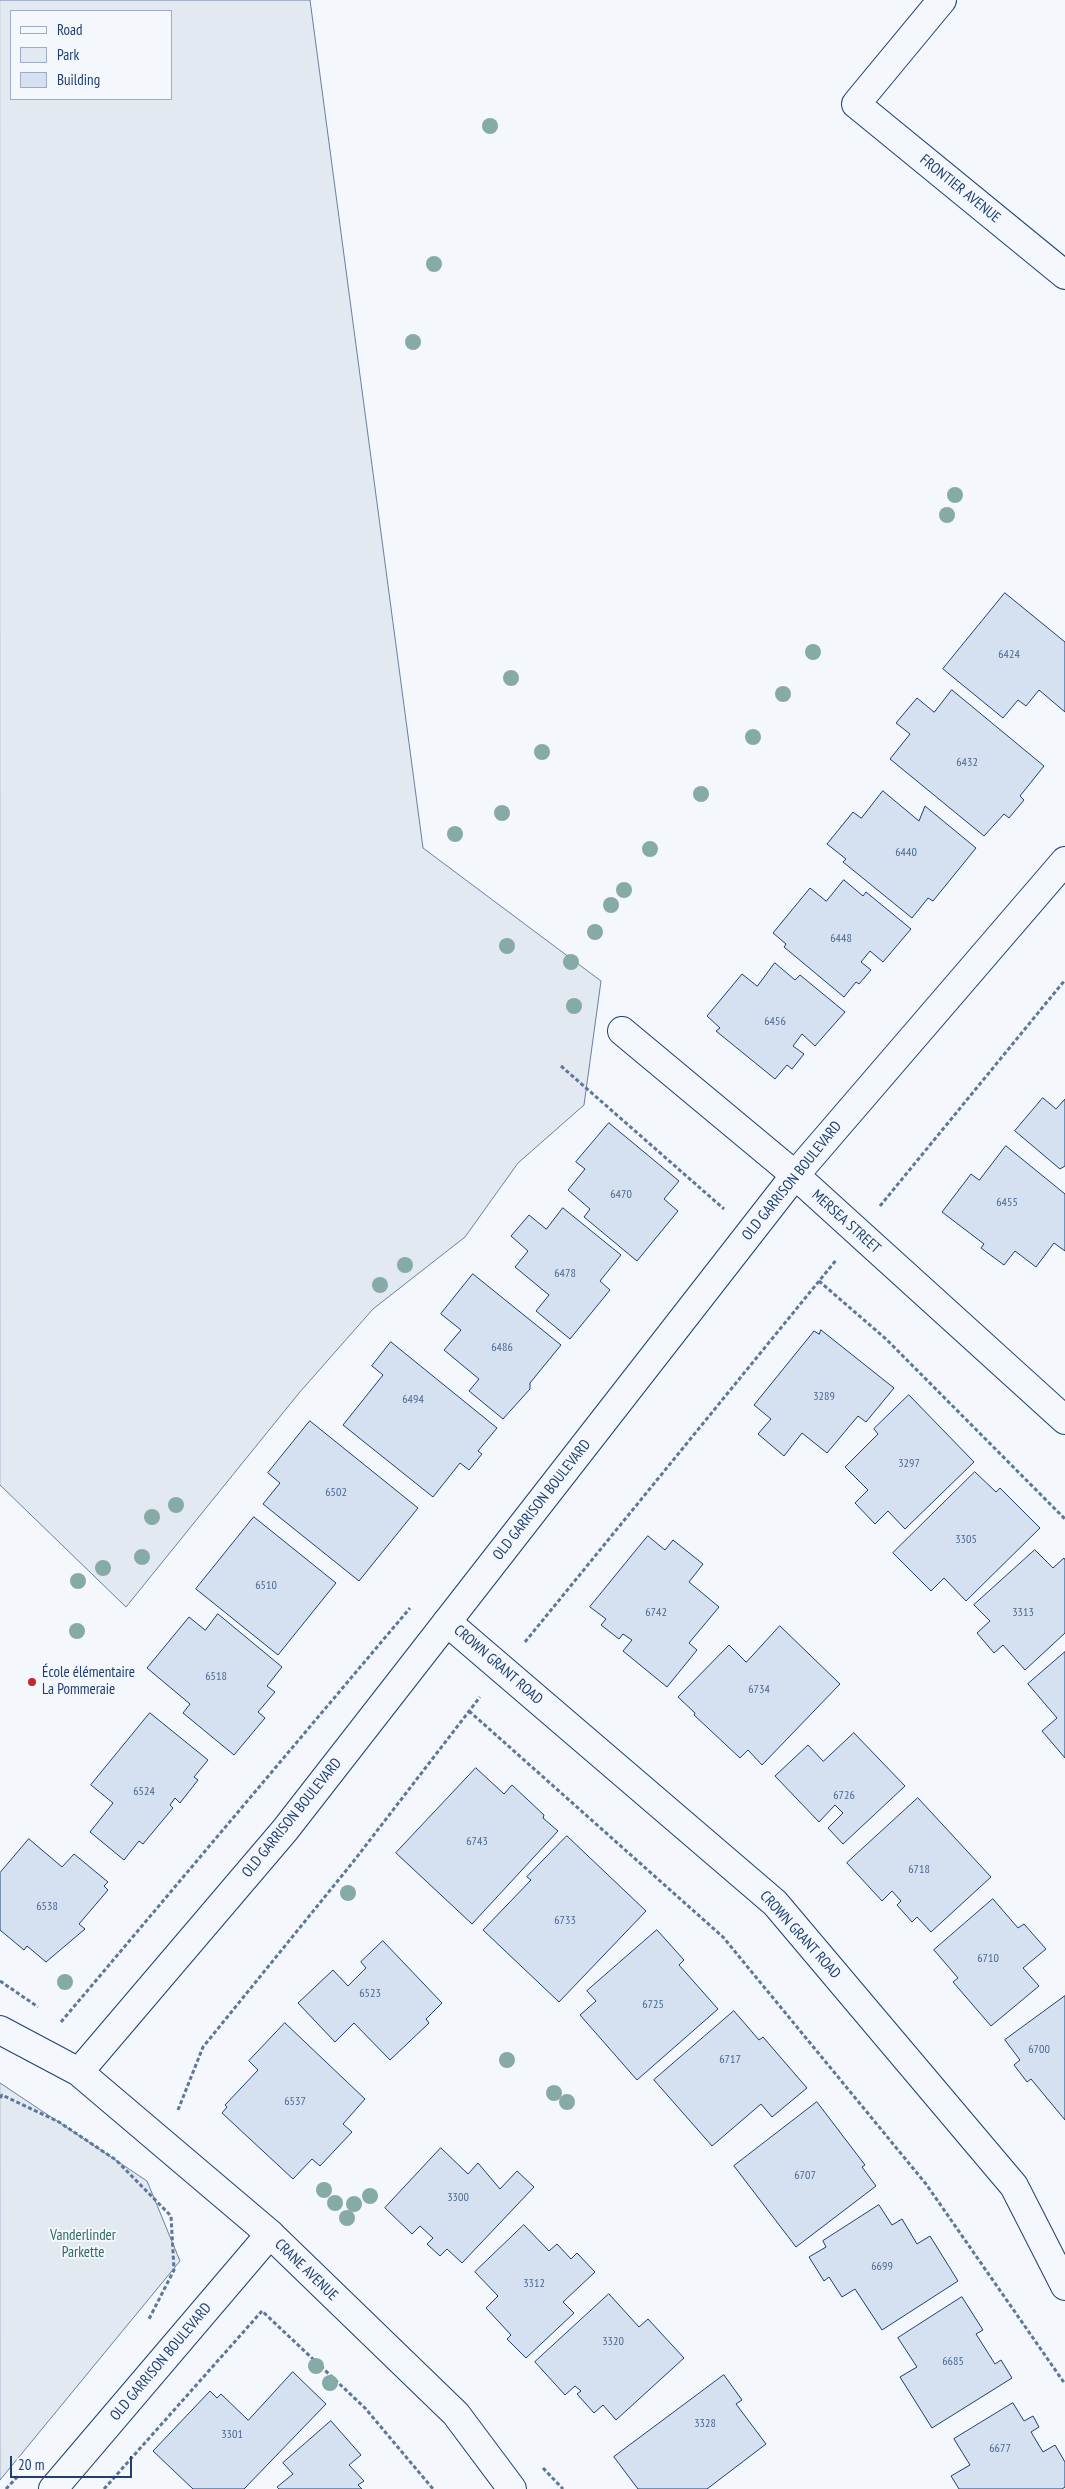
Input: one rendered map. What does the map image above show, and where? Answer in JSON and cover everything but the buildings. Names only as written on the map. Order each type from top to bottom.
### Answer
[{"type":"street","name":"FRONTIER AVENUE","points":[[942,0],[856,104],[1065,275]]},
{"type":"street","name":"OLD GARRISON BOULEVARD","points":[[79,2072],[285,1830],[795,1175],[1065,861]]},
{"type":"street","name":"MERSEA STREET","points":[[622,1030],[795,1175],[1065,1420]]},
{"type":"street","name":"CROWN GRANT ROAD","points":[[447,1622],[775,1902],[1014,2186],[1065,2286]]},
{"type":"street","points":[[0,2030],[79,2072]]},
{"type":"street","name":"CRANE AVENUE","points":[[79,2072],[270,2234],[456,2414],[512,2489]]},
{"type":"street","name":"OLD GARRISON BOULEVARD","points":[[53,2489],[270,2234]]},
{"type":"path","points":[[879,1207],[1065,980]]},
{"type":"path","points":[[562,1066],[729,1213]]},
{"type":"path","points":[[519,1649],[843,1251]]},
{"type":"path","points":[[819,1281],[886,1339],[1065,1519]]},
{"type":"path","points":[[53,2018],[60,2023],[414,1602]]},
{"type":"path","points":[[184,2118],[177,2112],[203,2048],[354,1862],[482,1696]]},
{"type":"path","points":[[470,1711],[723,1937],[926,2184],[1065,2384]]},
{"type":"path","points":[[0,1981],[45,2013]]},
{"type":"path","points":[[0,2098],[2,2095],[58,2122],[116,2160],[171,2216],[174,2270],[144,2328]]},
{"type":"path","points":[[104,2489],[262,2310],[365,2408],[433,2489]]},
{"type":"path","points":[[6,2489],[26,2467]]},
{"type":"path","points":[[542,2468],[563,2489]]},
{"type":"green space","points":[[0,0],[310,0],[423,848],[601,981],[584,1105],[518,1163],[465,1237],[373,1309],[299,1393],[126,1607],[0,1485]]},
{"type":"green space","name":"Vanderlinder Parkette","points":[[0,2083],[147,2181],[180,2261],[0,2480]]},
{"type":"place","name":"École élémentaire La Pommeraie","points":[[32,1682]]}]
